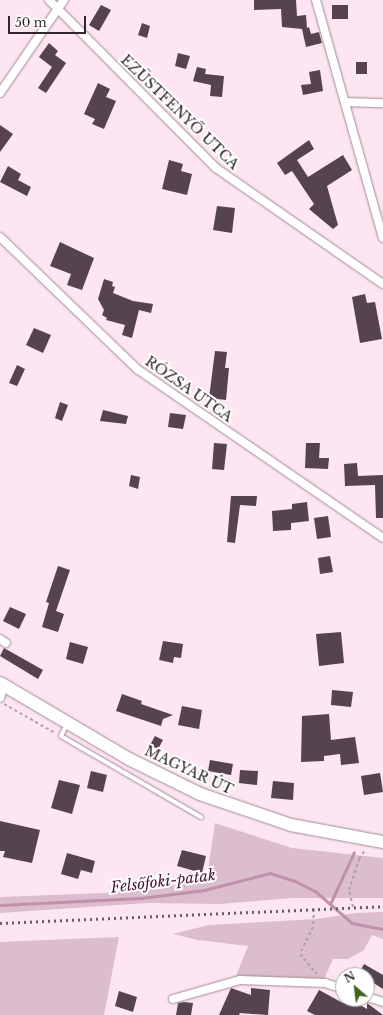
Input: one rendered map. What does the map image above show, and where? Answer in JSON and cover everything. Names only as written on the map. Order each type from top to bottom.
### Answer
[{"type":"street","name":"EZÜSTFENYŐ UTCA","points":[[49,0],[216,168],[383,284]]},
{"type":"street","points":[[0,93],[64,0]]},
{"type":"street","points":[[316,0],[346,102],[383,238]]},
{"type":"street","points":[[346,102],[383,103]]},
{"type":"street","name":"RÓZSA UTCA","points":[[0,237],[137,369],[383,538]]},
{"type":"street","points":[[0,698],[2,685]]},
{"type":"street","name":"MAGYAR ÚT","points":[[2,685],[148,769],[224,804],[291,825],[383,842]]},
{"type":"street","points":[[173,998],[240,980],[317,983],[335,987]]},
{"type":"lane","points":[[67,723],[61,736],[201,817]]},
{"type":"path","points":[[0,701],[61,736]]},
{"type":"path","points":[[353,907],[349,890],[359,859],[365,850]]},
{"type":"path","points":[[314,909],[313,927],[300,954],[315,970],[317,983]]},
{"type":"shaded area","points":[[215,823],[292,848],[383,858],[383,898],[293,898],[220,904],[147,903],[0,913],[0,897],[105,893],[178,885],[189,876],[207,877]]},
{"type":"shaded area","points":[[383,912],[383,939],[372,935],[364,950],[348,959],[333,959],[324,979],[236,976],[248,946],[198,940],[173,934],[209,925],[317,919],[356,913]]},
{"type":"shaded area","points":[[119,937],[104,1015],[0,1015],[0,942]]},
{"type":"building","points":[[254,0],[296,0],[297,16],[306,15],[307,28],[309,27],[311,34],[319,32],[322,43],[306,47],[302,29],[282,27],[281,9],[254,10]]},
{"type":"building","points":[[101,5],[111,10],[99,31],[89,25]]},
{"type":"building","points":[[332,5],[348,5],[348,19],[332,19]]},
{"type":"building","points":[[142,23],[150,26],[147,38],[138,35]]},
{"type":"building","points":[[49,43],[58,51],[55,55],[66,63],[46,93],[38,88],[52,67],[39,57]]},
{"type":"building","points":[[178,53],[190,56],[186,69],[175,66]]},
{"type":"building","points":[[356,62],[367,62],[367,74],[356,74]]},
{"type":"building","points":[[197,67],[206,69],[205,74],[224,76],[222,97],[210,96],[211,85],[193,81]]},
{"type":"building","points":[[320,70],[323,91],[303,95],[301,85],[311,84],[309,72]]},
{"type":"building","points":[[98,83],[110,89],[106,97],[116,101],[104,129],[92,124],[95,119],[84,114]]},
{"type":"building","points":[[0,125],[13,134],[0,152]]},
{"type":"building","points":[[309,140],[314,149],[297,160],[308,177],[343,155],[352,170],[327,186],[338,225],[333,229],[309,209],[314,204],[292,171],[285,175],[277,163]]},
{"type":"building","points":[[169,160],[183,164],[181,171],[192,174],[187,195],[162,189]]},
{"type":"building","points":[[8,166],[21,174],[18,180],[31,187],[27,196],[0,182]]},
{"type":"building","points":[[217,206],[235,208],[232,233],[213,230]]},
{"type":"building","points":[[60,242],[94,258],[82,290],[67,285],[71,274],[50,266]]},
{"type":"building","points":[[104,279],[113,282],[112,286],[115,287],[113,293],[133,301],[153,304],[151,313],[139,310],[132,338],[122,335],[125,325],[106,320],[107,318],[102,315],[104,310],[98,299]]},
{"type":"building","points":[[365,294],[367,303],[375,302],[382,339],[360,343],[352,297]]},
{"type":"building","points":[[34,328],[51,335],[43,353],[26,345]]},
{"type":"building","points":[[215,351],[227,352],[225,368],[229,368],[226,400],[209,398]]},
{"type":"building","points":[[17,365],[25,369],[17,386],[9,383]]},
{"type":"building","points":[[60,402],[68,405],[62,421],[55,418]]},
{"type":"building","points":[[103,410],[128,416],[126,424],[100,421]]},
{"type":"building","points":[[170,413],[186,415],[183,429],[168,427]]},
{"type":"building","points":[[214,443],[227,444],[224,470],[212,469]]},
{"type":"building","points":[[306,443],[320,443],[319,458],[329,458],[328,469],[305,468]]},
{"type":"building","points":[[357,463],[358,476],[383,475],[383,518],[376,518],[375,485],[345,486],[344,464]]},
{"type":"building","points":[[131,475],[140,477],[138,489],[129,486]]},
{"type":"building","points":[[231,496],[257,496],[256,506],[240,505],[235,543],[227,542]]},
{"type":"building","points":[[307,502],[309,521],[291,523],[291,530],[273,531],[272,511],[292,509],[292,504]]},
{"type":"building","points":[[328,516],[331,537],[317,539],[314,518]]},
{"type":"building","points":[[330,556],[333,572],[320,574],[318,558]]},
{"type":"building","points":[[58,566],[70,570],[56,611],[64,614],[58,632],[42,627],[49,603],[46,602]]},
{"type":"building","points":[[10,607],[26,614],[19,629],[3,621]]},
{"type":"building","points":[[341,632],[344,663],[319,666],[316,634]]},
{"type":"building","points":[[163,641],[183,644],[181,658],[174,657],[173,663],[159,660]]},
{"type":"building","points":[[70,642],[88,647],[83,664],[66,659]]},
{"type":"building","points":[[4,648],[43,670],[38,679],[0,656]]},
{"type":"building","points":[[332,690],[353,692],[351,707],[331,705]]},
{"type":"building","points":[[122,694],[142,701],[141,704],[173,715],[163,719],[161,726],[116,711]]},
{"type":"building","points":[[182,706],[202,710],[199,729],[178,725]]},
{"type":"building","points":[[329,714],[331,740],[355,737],[359,763],[341,765],[340,754],[324,756],[324,761],[301,762],[302,716]]},
{"type":"building","points":[[155,736],[163,740],[158,749],[150,745]]},
{"type":"building","points":[[210,760],[233,764],[231,775],[208,771]]},
{"type":"building","points":[[240,770],[258,771],[257,785],[239,783]]},
{"type":"building","points":[[91,771],[107,775],[103,792],[87,788]]},
{"type":"building","points":[[380,773],[383,792],[364,795],[361,776]]},
{"type":"building","points":[[59,780],[80,785],[72,814],[51,808]]},
{"type":"building","points":[[273,781],[294,783],[293,800],[271,798]]},
{"type":"building","points":[[0,821],[40,830],[32,863],[3,857],[5,851],[0,851]]},
{"type":"building","points":[[182,850],[206,856],[202,873],[177,866]]},
{"type":"building","points":[[67,853],[95,861],[92,873],[81,870],[78,879],[61,874]]},
{"type":"building","points":[[364,964],[369,967],[362,967]]},
{"type":"building","points":[[375,970],[383,975],[383,989],[375,984]]},
{"type":"building","points":[[231,988],[251,995],[251,988],[270,990],[268,1015],[240,1013],[239,1015],[219,1015]]},
{"type":"building","points":[[319,990],[335,999],[335,1007],[364,1007],[367,1009],[367,1007],[372,1007],[383,1015],[315,1015],[307,1011]]},
{"type":"building","points":[[119,991],[137,997],[133,1012],[115,1006]]},
{"type":"building","points":[[178,1003],[193,1003],[191,1015],[176,1015]]},
{"type":"waterway","points":[[330,904],[354,852]]},
{"type":"waterway","name":"Felsőfoki-patak","points":[[0,905],[141,898],[204,890],[270,873],[295,881],[315,891],[352,923],[383,929]]},
{"type":"railway","points":[[0,923],[383,906]]}]
